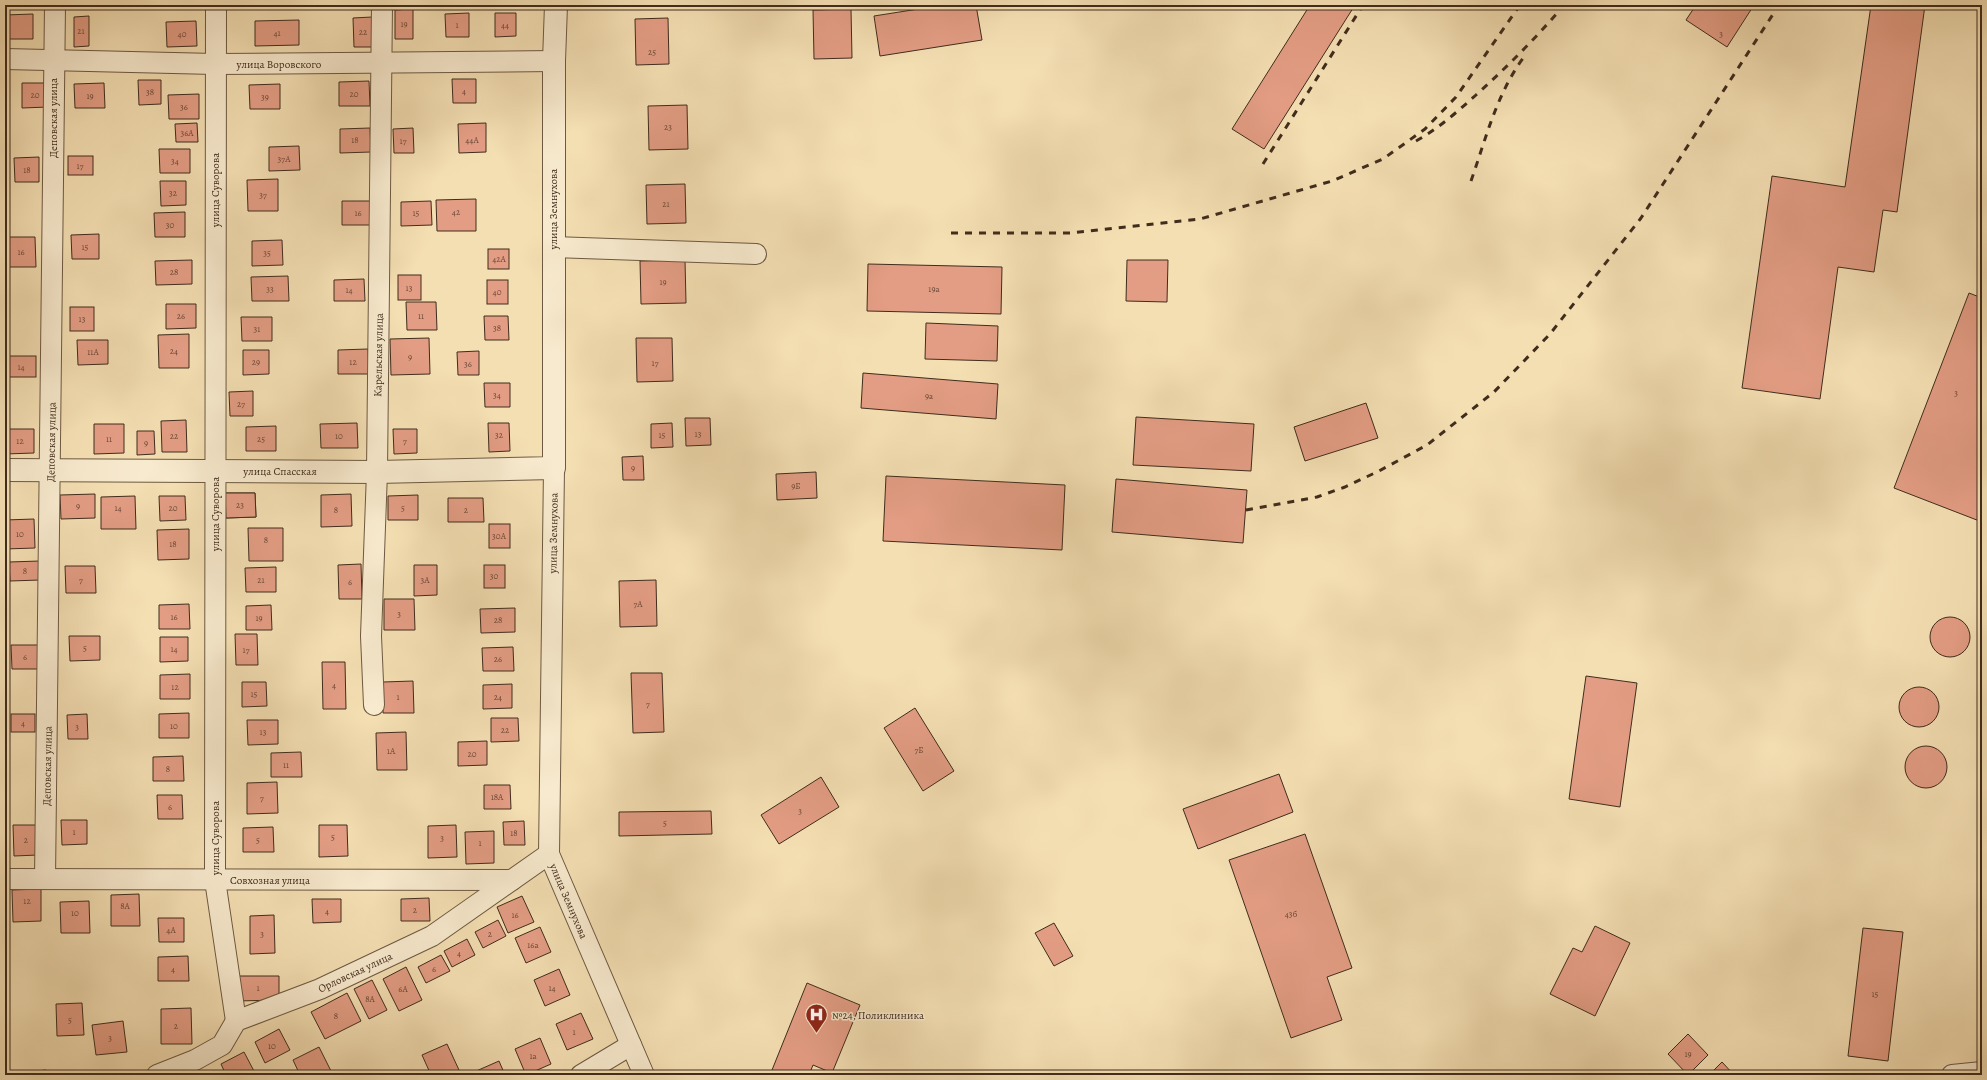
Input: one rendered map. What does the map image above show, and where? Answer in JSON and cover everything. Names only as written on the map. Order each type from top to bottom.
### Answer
[{"type":"street","name":"Деповская улица","points":[[45,879],[54,5]]},
{"type":"street","name":"улица Суворова","points":[[216,5],[215,880],[236,1022]]},
{"type":"street","name":"Карельская улица","points":[[374,705],[371,636],[377,472],[382,5]]},
{"type":"street","name":"улица Земнухова","points":[[556,5],[554,61],[553,247],[554,468],[549,854],[644,1075]]},
{"type":"street","name":"улица Воровского","points":[[5,60],[54,59],[215,64],[554,61]]},
{"type":"street","points":[[553,247],[756,254]]},
{"type":"street","name":"улица Спасская","points":[[5,470],[377,472],[554,468]]},
{"type":"street","name":"Орловская улица","points":[[236,1022],[320,989],[432,936],[549,854]]},
{"type":"street","name":"Совхозная улица","points":[[5,879],[512,880]]},
{"type":"street","points":[[157,1075],[195,1060],[222,1045],[236,1022]]},
{"type":"street","points":[[581,1075],[631,1045]]},
{"type":"street","points":[[1952,1075],[1982,1072]]},
{"type":"building","points":[[711,5],[733,5],[732,9]]},
{"type":"building","points":[[944,5],[976,5],[982,40],[880,56],[874,16]]},
{"type":"building","points":[[1310,5],[1355,5],[1264,149],[1232,129]]},
{"type":"building","points":[[1696,5],[1754,5],[1727,47],[1686,20]]},
{"type":"building","points":[[1871,5],[1925,5],[1897,212],[1883,210],[1874,272],[1838,267],[1820,399],[1742,388],[1772,176],[1845,187]]},
{"type":"building","points":[[413,9],[413,39],[395,39],[395,10]]},
{"type":"building","points":[[851,9],[852,58],[814,59],[813,10]]},
{"type":"building","points":[[469,13],[469,37],[446,37],[445,14]]},
{"type":"building","points":[[495,13],[516,13],[516,36],[495,37]]},
{"type":"building","points":[[33,14],[33,39],[5,39],[5,15]]},
{"type":"building","points":[[89,16],[89,46],[74,47],[74,17]]},
{"type":"building","points":[[372,17],[372,47],[354,47],[353,18]]},
{"type":"building","points":[[668,18],[669,64],[636,65],[635,19]]},
{"type":"building","points":[[299,20],[299,45],[255,46],[255,21]]},
{"type":"building","points":[[196,21],[197,46],[167,47],[166,22]]},
{"type":"building","points":[[452,79],[476,79],[476,103],[453,103]]},
{"type":"building","points":[[138,80],[161,80],[161,104],[139,105]]},
{"type":"building","points":[[369,81],[370,106],[339,106],[339,82]]},
{"type":"building","points":[[22,83],[47,83],[48,107],[22,108]]},
{"type":"building","points":[[104,83],[105,108],[75,108],[74,84]]},
{"type":"building","points":[[280,84],[280,109],[250,109],[249,85]]},
{"type":"building","points":[[199,94],[199,119],[169,119],[168,95]]},
{"type":"building","points":[[687,105],[688,149],[649,150],[648,106]]},
{"type":"building","points":[[197,123],[198,142],[176,142],[175,124]]},
{"type":"building","points":[[486,123],[486,152],[459,153],[458,124]]},
{"type":"building","points":[[370,128],[371,152],[340,153],[340,129]]},
{"type":"building","points":[[413,128],[414,153],[394,153],[393,129]]},
{"type":"building","points":[[299,146],[300,170],[269,171],[269,147]]},
{"type":"building","points":[[159,149],[190,149],[190,173],[160,173]]},
{"type":"building","points":[[68,156],[93,156],[93,175],[68,175]]},
{"type":"building","points":[[39,157],[39,182],[15,182],[14,158]]},
{"type":"building","points":[[278,179],[278,211],[248,211],[247,180]]},
{"type":"building","points":[[160,181],[186,181],[186,205],[161,206]]},
{"type":"building","points":[[685,184],[686,223],[647,224],[646,185]]},
{"type":"building","points":[[476,199],[476,231],[437,231],[436,200]]},
{"type":"building","points":[[342,201],[372,201],[373,225],[342,225]]},
{"type":"building","points":[[431,201],[432,225],[401,226],[401,202]]},
{"type":"building","points":[[185,212],[185,237],[155,237],[154,213]]},
{"type":"building","points":[[99,234],[99,259],[72,259],[71,235]]},
{"type":"building","points":[[5,237],[35,237],[36,267],[6,267]]},
{"type":"building","points":[[282,240],[283,265],[252,266],[252,241]]},
{"type":"building","points":[[488,249],[509,249],[509,269],[488,269]]},
{"type":"building","points":[[192,260],[192,284],[156,285],[155,261]]},
{"type":"building","points":[[685,260],[686,303],[641,304],[640,261]]},
{"type":"building","points":[[1127,260],[1168,260],[1167,302],[1126,301]]},
{"type":"building","points":[[868,264],[1002,267],[1001,314],[867,311]]},
{"type":"building","points":[[398,275],[421,275],[421,300],[398,300]]},
{"type":"building","points":[[288,276],[289,301],[252,301],[251,277]]},
{"type":"building","points":[[364,279],[365,301],[334,301],[334,280]]},
{"type":"building","points":[[487,280],[508,280],[508,304],[487,304]]},
{"type":"building","points":[[1969,293],[1982,298],[1982,522],[1894,488]]},
{"type":"building","points":[[406,302],[436,302],[437,330],[407,330]]},
{"type":"building","points":[[166,304],[196,304],[196,328],[166,329]]},
{"type":"building","points":[[70,307],[94,307],[94,331],[70,331]]},
{"type":"building","points":[[484,316],[508,316],[509,340],[485,340]]},
{"type":"building","points":[[241,317],[272,317],[272,341],[242,341]]},
{"type":"building","points":[[926,323],[998,326],[997,361],[925,359]]},
{"type":"building","points":[[189,334],[189,368],[159,368],[158,335]]},
{"type":"building","points":[[429,338],[430,374],[391,375],[390,339]]},
{"type":"building","points":[[636,338],[672,338],[673,381],[637,382]]},
{"type":"building","points":[[77,340],[108,340],[108,364],[78,365]]},
{"type":"building","points":[[368,349],[369,374],[338,374],[338,350]]},
{"type":"building","points":[[243,350],[269,350],[269,374],[243,375]]},
{"type":"building","points":[[479,351],[479,375],[458,375],[457,352]]},
{"type":"building","points":[[6,356],[36,356],[36,377],[6,377]]},
{"type":"building","points":[[863,373],[998,384],[996,419],[861,408]]},
{"type":"building","points":[[484,383],[510,383],[510,407],[485,407]]},
{"type":"building","points":[[253,391],[253,416],[230,416],[229,392]]},
{"type":"building","points":[[1366,403],[1378,438],[1305,461],[1294,427]]},
{"type":"building","points":[[1136,417],[1254,424],[1251,471],[1133,465]]},
{"type":"building","points":[[685,418],[710,418],[711,445],[686,446]]},
{"type":"building","points":[[186,420],[187,452],[162,452],[161,421]]},
{"type":"building","points":[[357,423],[358,448],[321,448],[320,424]]},
{"type":"building","points":[[488,423],[509,423],[510,451],[489,452]]},
{"type":"building","points":[[672,423],[673,447],[651,448],[651,424]]},
{"type":"building","points":[[94,424],[124,424],[124,453],[94,454]]},
{"type":"building","points":[[276,426],[276,451],[246,451],[246,427]]},
{"type":"building","points":[[5,429],[34,429],[34,453],[5,454]]},
{"type":"building","points":[[393,429],[417,429],[417,453],[394,454]]},
{"type":"building","points":[[137,431],[154,431],[155,454],[137,455]]},
{"type":"building","points":[[643,456],[644,480],[623,480],[622,457]]},
{"type":"building","points":[[816,472],[817,498],[777,500],[776,474]]},
{"type":"building","points":[[886,476],[1065,485],[1062,550],[883,541]]},
{"type":"building","points":[[1116,479],[1247,490],[1243,543],[1112,532]]},
{"type":"building","points":[[225,493],[255,493],[256,517],[226,518]]},
{"type":"building","points":[[225,493],[255,493],[256,517],[226,518]]},
{"type":"building","points":[[95,494],[95,518],[61,519],[60,495]]},
{"type":"building","points":[[351,494],[352,526],[321,527],[321,495]]},
{"type":"building","points":[[418,495],[418,520],[388,520],[388,496]]},
{"type":"building","points":[[135,496],[136,529],[101,529],[101,497]]},
{"type":"building","points":[[159,496],[185,496],[186,520],[160,521]]},
{"type":"building","points":[[448,498],[483,498],[484,522],[448,522]]},
{"type":"building","points":[[34,519],[35,548],[5,549],[5,520]]},
{"type":"building","points":[[489,524],[510,524],[510,548],[489,548]]},
{"type":"building","points":[[248,528],[283,528],[283,561],[249,561]]},
{"type":"building","points":[[189,529],[189,559],[158,560],[157,530]]},
{"type":"building","points":[[40,561],[40,580],[10,581],[9,562]]},
{"type":"building","points":[[361,564],[362,599],[339,599],[338,565]]},
{"type":"building","points":[[414,565],[437,565],[437,595],[414,596]]},
{"type":"building","points":[[484,565],[505,565],[505,588],[484,588]]},
{"type":"building","points":[[65,566],[95,566],[96,593],[66,593]]},
{"type":"building","points":[[276,567],[276,592],[246,592],[245,568]]},
{"type":"building","points":[[656,580],[657,626],[620,627],[619,581]]},
{"type":"building","points":[[384,599],[414,599],[415,630],[384,630]]},
{"type":"building","points":[[189,604],[190,629],[159,629],[159,605]]},
{"type":"building","points":[[271,605],[272,630],[246,630],[246,606]]},
{"type":"building","points":[[515,608],[515,632],[481,633],[480,609]]},
{"type":"building","points":[[1954,617],[1961,620],[1967,626],[1970,637],[1969,645],[1961,654],[1954,657],[1946,657],[1939,654],[1931,645],[1930,633],[1933,626],[1942,618]]},
{"type":"building","points":[[235,634],[257,634],[258,665],[236,665]]},
{"type":"building","points":[[69,636],[100,636],[100,660],[70,661]]},
{"type":"building","points":[[160,637],[188,637],[188,661],[160,662]]},
{"type":"building","points":[[11,645],[39,645],[39,669],[12,669]]},
{"type":"building","points":[[513,647],[514,671],[483,671],[482,648]]},
{"type":"building","points":[[322,662],[345,662],[346,709],[323,709]]},
{"type":"building","points":[[631,673],[662,673],[664,732],[633,733]]},
{"type":"building","points":[[190,674],[190,699],[160,699],[160,675]]},
{"type":"building","points":[[1586,676],[1637,683],[1620,807],[1569,799]]},
{"type":"building","points":[[413,681],[414,713],[383,713],[383,682]]},
{"type":"building","points":[[242,682],[266,682],[267,706],[242,707]]},
{"type":"building","points":[[512,684],[512,708],[483,709],[483,685]]},
{"type":"building","points":[[1923,687],[1930,690],[1936,696],[1939,707],[1938,715],[1930,724],[1923,727],[1915,727],[1908,724],[1900,715],[1899,703],[1902,696],[1911,688]]},
{"type":"building","points":[[915,708],[954,771],[923,791],[884,728]]},
{"type":"building","points":[[189,713],[189,738],[159,738],[159,714]]},
{"type":"building","points":[[11,714],[35,714],[35,732],[11,732]]},
{"type":"building","points":[[87,714],[88,739],[68,739],[67,715]]},
{"type":"building","points":[[491,718],[518,718],[519,741],[491,742]]},
{"type":"building","points":[[247,720],[278,720],[278,744],[248,745]]},
{"type":"building","points":[[406,732],[407,770],[377,770],[376,733]]},
{"type":"building","points":[[487,741],[487,765],[458,766],[458,742]]},
{"type":"building","points":[[1926,746],[1934,748],[1943,756],[1947,767],[1945,775],[1937,784],[1926,788],[1918,786],[1909,778],[1905,767],[1907,759],[1915,750]]},
{"type":"building","points":[[301,752],[302,777],[271,777],[271,753]]},
{"type":"building","points":[[183,756],[184,781],[153,781],[153,757]]},
{"type":"building","points":[[1279,774],[1293,812],[1198,849],[1183,809]]},
{"type":"building","points":[[821,777],[839,807],[779,844],[761,815]]},
{"type":"building","points":[[277,782],[278,813],[247,814],[247,783]]},
{"type":"building","points":[[484,785],[510,785],[511,809],[484,809]]},
{"type":"building","points":[[157,795],[182,795],[183,819],[158,819]]},
{"type":"building","points":[[711,811],[712,834],[619,836],[619,812]]},
{"type":"building","points":[[61,820],[87,820],[87,844],[62,845]]},
{"type":"building","points":[[524,821],[525,845],[504,845],[503,822]]},
{"type":"building","points":[[13,825],[38,825],[38,855],[14,856]]},
{"type":"building","points":[[319,825],[347,825],[348,856],[319,857]]},
{"type":"building","points":[[456,825],[457,857],[428,858],[428,826]]},
{"type":"building","points":[[273,827],[274,852],[243,852],[243,828]]},
{"type":"building","points":[[494,831],[494,863],[466,864],[465,832]]},
{"type":"building","points":[[1305,834],[1352,968],[1327,977],[1342,1020],[1291,1038],[1229,860]]},
{"type":"building","points":[[41,889],[41,921],[13,922],[12,890]]},
{"type":"building","points":[[139,894],[140,926],[111,926],[111,895]]},
{"type":"building","points":[[522,896],[534,922],[508,933],[497,907]]},
{"type":"building","points":[[429,898],[430,921],[401,921],[401,899]]},
{"type":"building","points":[[312,899],[341,899],[341,922],[313,923]]},
{"type":"building","points":[[89,901],[90,933],[61,933],[60,902]]},
{"type":"building","points":[[274,915],[275,953],[250,954],[250,916]]},
{"type":"building","points":[[158,918],[184,918],[184,942],[159,942]]},
{"type":"building","points":[[498,920],[506,936],[483,948],[475,932]]},
{"type":"building","points":[[1054,923],[1073,956],[1054,966],[1035,933]]},
{"type":"building","points":[[1595,926],[1630,943],[1595,1016],[1550,994],[1573,948],[1582,952]]},
{"type":"building","points":[[540,927],[551,952],[526,963],[515,938]]},
{"type":"building","points":[[1863,928],[1903,932],[1888,1061],[1848,1056]]},
{"type":"building","points":[[467,939],[475,955],[452,967],[444,951]]},
{"type":"building","points":[[441,955],[450,971],[426,983],[418,967]]},
{"type":"building","points":[[188,956],[189,981],[158,981],[158,957]]},
{"type":"building","points":[[406,967],[422,1000],[399,1011],[383,979]]},
{"type":"building","points":[[559,969],[570,995],[545,1006],[534,980]]},
{"type":"building","points":[[237,976],[279,976],[279,1000],[237,1001]]},
{"type":"building","points":[[372,980],[387,1010],[369,1019],[354,989]]},
{"type":"building","name":"№24, Поликлиника","points":[[807,983],[860,1005],[832,1073],[813,1065],[809,1075],[770,1075]]},
{"type":"building","points":[[347,993],[361,1021],[325,1039],[311,1012]]},
{"type":"building","points":[[82,1003],[84,1035],[57,1036],[56,1004]]},
{"type":"building","points":[[191,1008],[192,1044],[161,1044],[161,1009]]},
{"type":"building","points":[[581,1013],[593,1039],[567,1050],[556,1024]]},
{"type":"building","points":[[123,1021],[127,1052],[96,1055],[92,1025]]},
{"type":"building","points":[[279,1029],[290,1050],[265,1063],[255,1042]]},
{"type":"building","points":[[1688,1034],[1708,1055],[1688,1075],[1668,1054]]},
{"type":"building","points":[[540,1038],[551,1064],[526,1075],[515,1049]]},
{"type":"building","points":[[447,1044],[459,1070],[447,1075],[431,1075],[422,1055]]},
{"type":"building","points":[[319,1047],[333,1075],[300,1075],[293,1060]]},
{"type":"building","points":[[244,1052],[255,1073],[251,1075],[226,1075],[221,1064]]},
{"type":"building","points":[[499,1061],[505,1075],[475,1075],[474,1072]]},
{"type":"building","points":[[1722,1062],[1734,1075],[1709,1075]]},
{"type":"building","points":[[46,1070],[46,1075],[17,1075],[17,1073]]},
{"type":"railway","points":[[1263,164],[1363,5]]},
{"type":"railway","points":[[951,233],[1071,233],[1200,219],[1332,181],[1383,159],[1425,129],[1456,97],[1520,5]]},
{"type":"railway","points":[[1416,141],[1448,120],[1488,84],[1533,40],[1564,5]]},
{"type":"railway","points":[[1246,510],[1317,497],[1345,487],[1379,471],[1427,445],[1494,392],[1550,334],[1641,218],[1779,5]]},
{"type":"railway","points":[[1471,181],[1499,101],[1506,86],[1524,57]]},
{"type":"place","name":"№24, Поликлиника","points":[[817,1034]]}]
